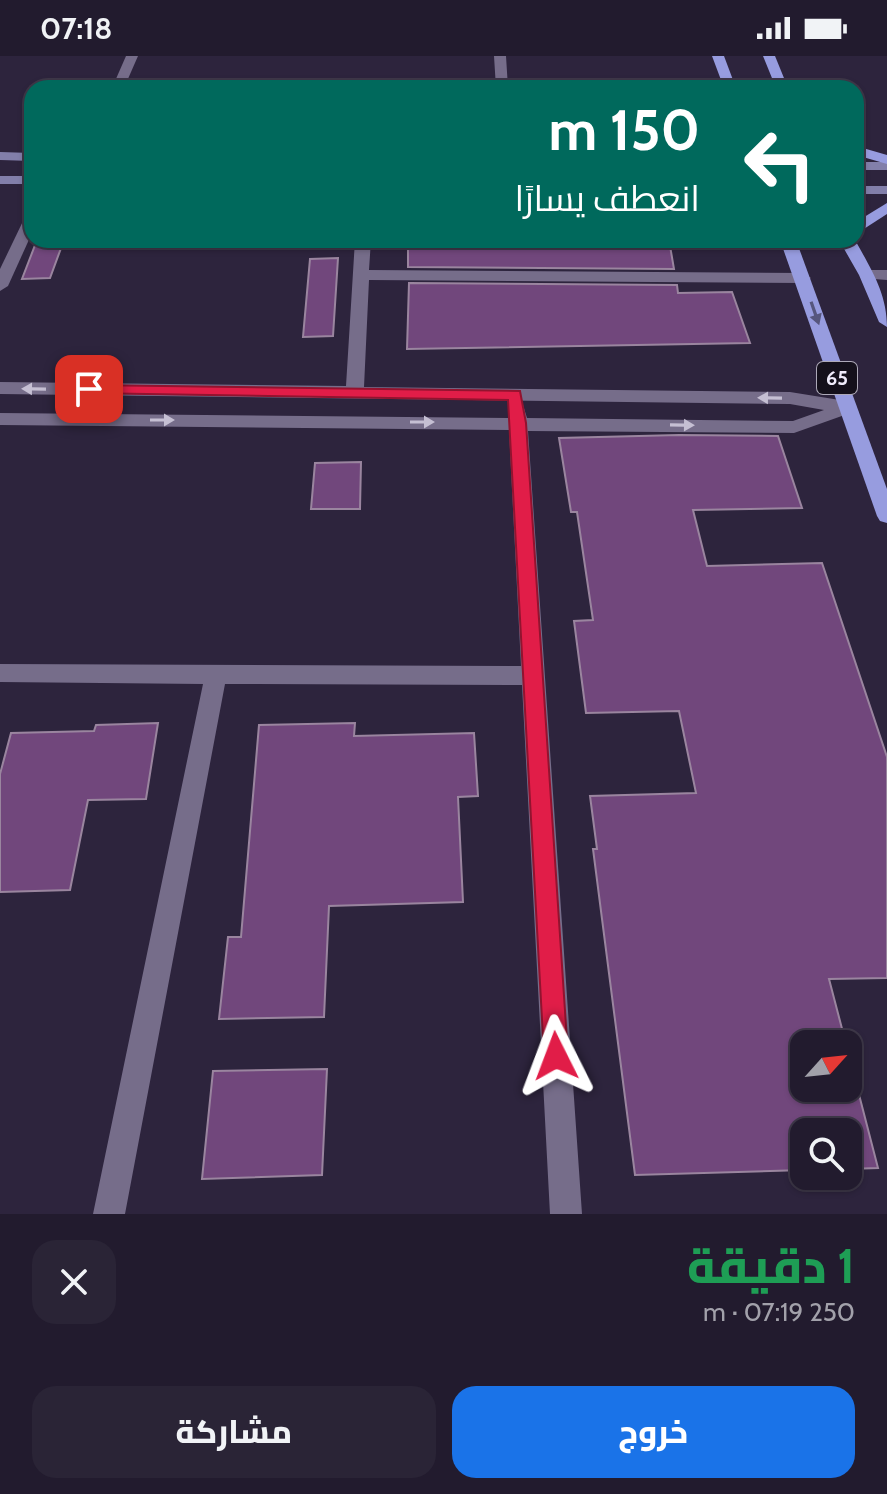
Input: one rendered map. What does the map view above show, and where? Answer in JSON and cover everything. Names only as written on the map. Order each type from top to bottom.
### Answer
[{"type":"highway","points":[[718,56],[727,80]]},
{"type":"highway","points":[[769,56],[779,80]]},
{"type":"highway","points":[[864,153],[887,163]]},
{"type":"highway","points":[[864,223],[887,207]]},
{"type":"highway","name":"65","points":[[791,248],[887,516]]},
{"type":"highway","points":[[852,248],[887,322]]},
{"type":"main road","points":[[0,156],[24,157]]},
{"type":"main road","points":[[864,165],[887,163]]},
{"type":"main road","points":[[0,180],[24,180]]},
{"type":"main road","points":[[864,190],[887,190]]},
{"type":"street","points":[[122,80],[132,56]]},
{"type":"street","points":[[500,56],[502,80]]},
{"type":"street","points":[[0,286],[24,234]]},
{"type":"street","points":[[355,393],[363,248]]},
{"type":"street","points":[[362,275],[803,278]]},
{"type":"street","points":[[867,275],[887,275]]},
{"type":"street","points":[[0,388],[790,398],[847,408]]},
{"type":"street","points":[[514,395],[519,423],[566,1214]]},
{"type":"street","points":[[0,419],[794,427],[847,408]]},
{"type":"street","points":[[0,673],[534,676]]},
{"type":"street","points":[[109,1214],[216,674]]},
{"type":"building","points":[[34,248],[61,248],[50,278],[22,279]]},
{"type":"building","points":[[408,248],[670,248],[674,269],[408,267]]},
{"type":"building","points":[[338,258],[333,336],[303,337],[310,259]]},
{"type":"building","points":[[409,283],[677,285],[678,293],[732,292],[750,343],[407,349]]},
{"type":"building","points":[[778,436],[802,508],[693,510],[707,566],[822,563],[887,757],[887,978],[829,979],[842,1030],[790,1030],[790,1102],[861,1102],[878,1168],[862,1169],[862,1118],[790,1118],[790,1170],[635,1175],[593,849],[597,849],[590,796],[696,793],[679,711],[586,713],[574,621],[593,620],[577,512],[571,512],[559,438]]},
{"type":"building","points":[[361,462],[360,509],[311,509],[315,463]]},
{"type":"building","points":[[158,723],[146,799],[88,800],[70,890],[0,892],[0,774],[11,733],[94,731],[96,725]]},
{"type":"building","points":[[355,723],[354,736],[474,733],[478,796],[458,797],[463,902],[329,906],[324,1017],[219,1019],[228,937],[241,937],[259,725]]},
{"type":"building","points":[[327,1069],[322,1175],[202,1179],[213,1071]]},
{"type":"route","points":[[89,389],[514,395],[519,423],[556,1056]]}]
